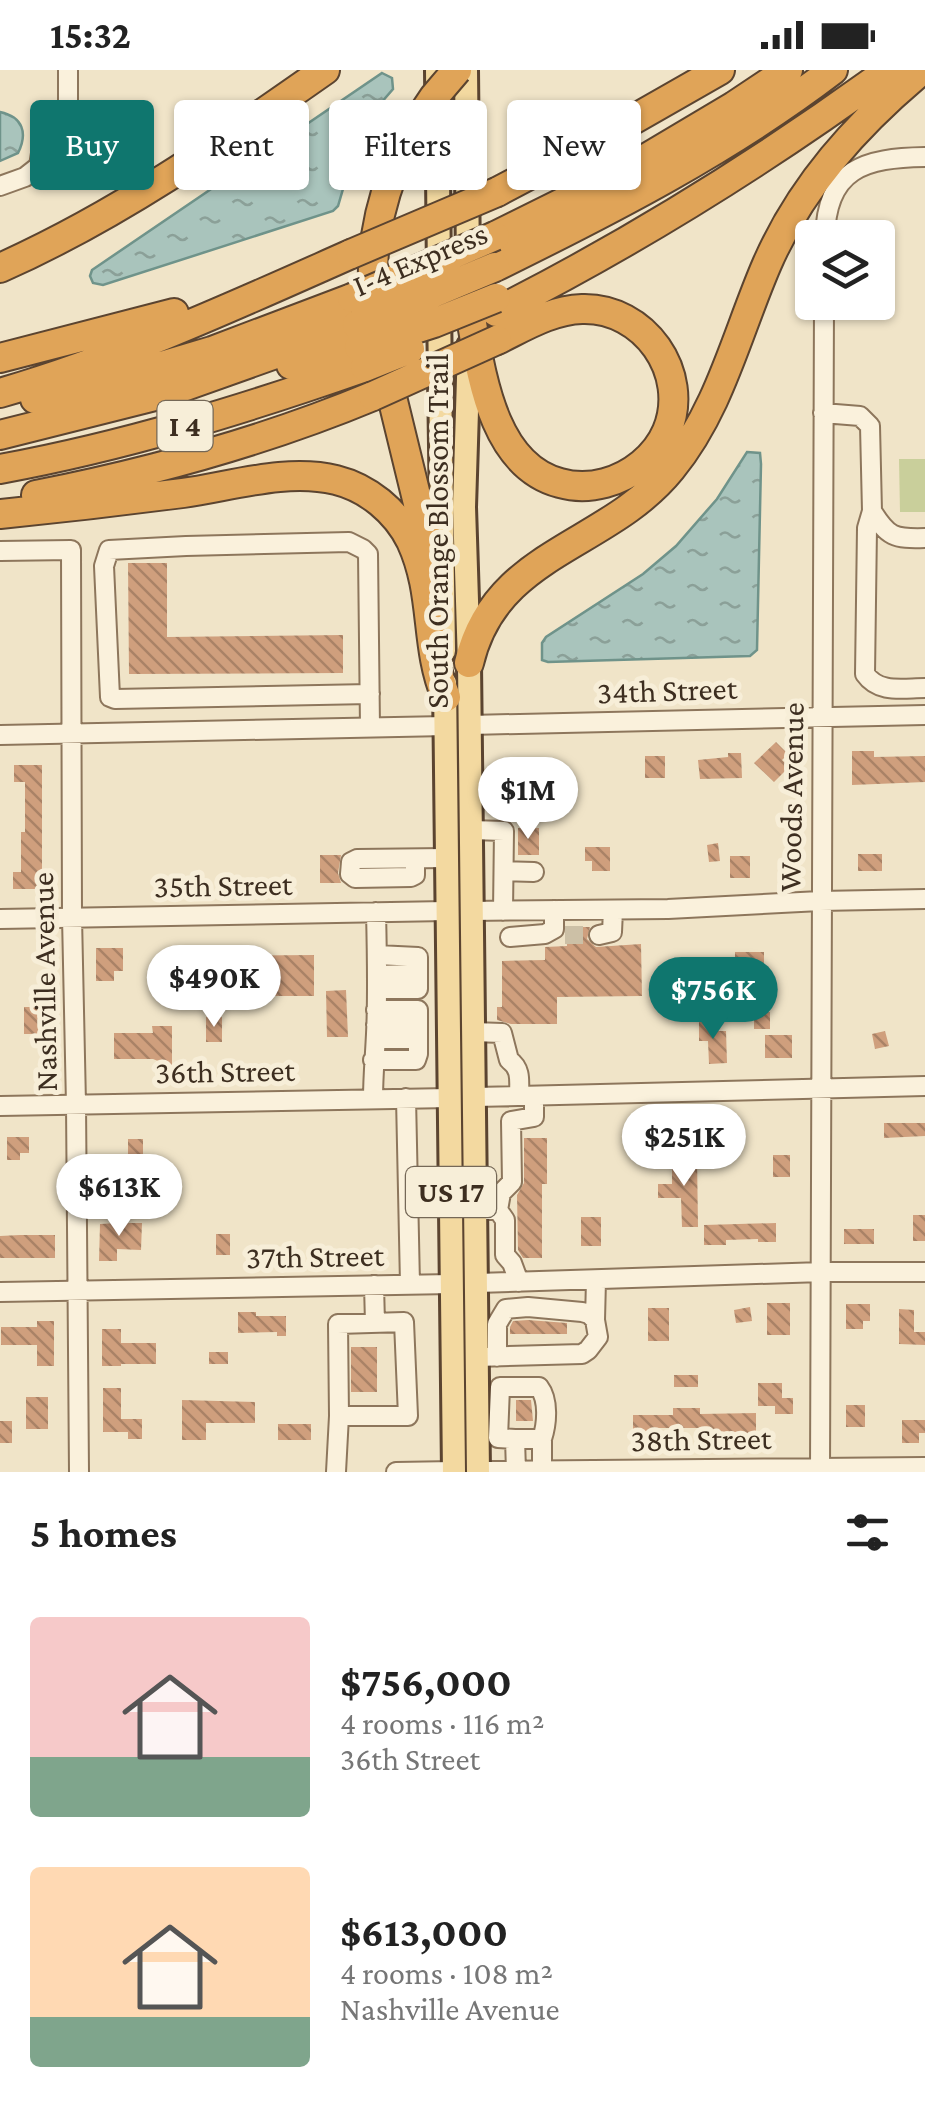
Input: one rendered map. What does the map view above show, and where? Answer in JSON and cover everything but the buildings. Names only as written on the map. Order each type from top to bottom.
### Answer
[{"type":"highway","points":[[0,268],[142,194],[325,70]]},
{"type":"highway","points":[[457,70],[414,127],[394,168],[381,207],[373,303],[378,340],[457,664]]},
{"type":"highway","points":[[0,393],[52,378],[236,305],[496,192],[720,70]]},
{"type":"highway","name":"I-4 Express","points":[[0,406],[122,378],[194,356],[358,334],[495,236],[618,174],[788,70]]},
{"type":"highway","name":"I-4 Express","points":[[0,435],[162,394],[358,334],[565,232],[702,158],[833,70]]},
{"type":"highway","name":"I 4","points":[[0,469],[176,429],[272,399],[358,334],[489,313],[621,244],[757,163],[888,70]]},
{"type":"highway","points":[[457,664],[496,602],[510,587],[639,501],[672,469],[715,398],[767,264],[808,188],[842,147],[922,70]]},
{"type":"highway","points":[[0,358],[206,304],[351,254]]},
{"type":"highway","points":[[0,501],[189,460],[296,426],[374,396],[489,313],[548,316],[578,309],[604,311],[631,322],[652,340],[669,370],[672,408],[667,431],[640,466],[603,484],[569,485],[530,468],[508,442],[492,408],[489,313]]},
{"type":"highway","points":[[0,514],[283,477],[323,478],[352,485],[388,509],[411,542],[428,591],[436,672],[454,716]]},
{"type":"main road","name":"South Orange Blossom Trail","points":[[438,70],[457,664],[454,716],[470,830],[475,1097],[487,1210],[477,1283],[489,1399],[478,1472]]},
{"type":"main road","name":"South Orange Blossom Trail","points":[[454,1472],[446,858],[469,356],[489,313],[466,70]]},
{"type":"main road","points":[[454,716],[457,880],[471,911]]},
{"type":"main road","points":[[446,912],[459,949],[463,1032],[474,1064]]},
{"type":"street","points":[[0,186],[25,177],[38,166],[45,128],[68,118],[68,70]]},
{"type":"street","points":[[826,220],[832,196],[854,169],[876,161],[925,158]]},
{"type":"street","name":"Woods Avenue","points":[[820,1470],[824,320]]},
{"type":"street","points":[[823,413],[860,416],[870,426],[872,511],[866,528],[865,674],[880,688],[925,688]]},
{"type":"street","points":[[872,511],[884,532],[896,537],[925,538]]},
{"type":"street","points":[[370,694],[115,700],[110,697],[104,566],[108,550],[331,542],[349,542],[364,549],[368,554],[370,694],[370,728]]},
{"type":"street","name":"Nashville Avenue","points":[[0,551],[72,550],[79,1472]]},
{"type":"street","name":"34th Street","points":[[0,736],[370,728],[454,716],[925,715]]},
{"type":"street","points":[[470,830],[504,831],[503,911]]},
{"type":"street","points":[[416,859],[446,858]]},
{"type":"street","points":[[504,871],[534,872]]},
{"type":"street","points":[[510,936],[545,934],[558,925],[613,910],[925,900]]},
{"type":"street","points":[[599,935],[612,932],[613,910]]},
{"type":"street","points":[[471,911],[503,911],[558,925]]},
{"type":"street","points":[[373,1099],[376,912]]},
{"type":"street","name":"35th Street","points":[[0,919],[446,912]]},
{"type":"street","points":[[373,1060],[416,1060],[418,957],[377,973]]},
{"type":"street","points":[[376,1025],[418,1025],[448,1000],[418,982],[377,973]]},
{"type":"street","points":[[376,1025],[418,1025]]},
{"type":"street","points":[[474,1032],[502,1033],[534,1116],[511,1120],[512,1182],[487,1210],[505,1220],[506,1255],[518,1282]]},
{"type":"street","points":[[475,1097],[925,1086]]},
{"type":"street","points":[[406,1098],[410,1284]]},
{"type":"street","name":"36th Street","points":[[0,1106],[450,1098]]},
{"type":"street","points":[[477,1283],[925,1272]]},
{"type":"street","points":[[595,1320],[582,1312],[506,1309],[487,1357],[582,1354],[588,1350],[598,1337],[596,1280]]},
{"type":"street","name":"37th Street","points":[[0,1292],[452,1284]]},
{"type":"street","points":[[374,1285],[375,1322]]},
{"type":"street","points":[[336,1472],[338,1324],[404,1322],[408,1416],[339,1416]]},
{"type":"street","points":[[538,1471],[546,1428],[545,1394],[539,1387],[500,1386],[489,1399],[498,1438],[542,1439]]},
{"type":"street","points":[[515,1439],[516,1471]]},
{"type":"street","name":"38th Street","points":[[478,1472],[925,1467]]},
{"type":"street","points":[[396,1472],[454,1472]]},
{"type":"green space","points":[[899,459],[925,459],[925,512],[900,512]]},
{"type":"water","points":[[382,73],[392,78],[393,89],[384,100],[342,100]]},
{"type":"water","points":[[329,109],[329,190],[343,190],[333,211],[103,285],[93,283],[92,270],[210,190],[309,190],[309,123]]},
{"type":"water","points":[[0,112],[18,122],[23,139],[18,153],[0,161]]},
{"type":"water","points":[[747,452],[760,453],[761,464],[757,650],[750,656],[542,660],[546,637],[643,574],[676,546],[717,499]]},
{"type":"tunnel","points":[[565,935],[599,935]]}]
